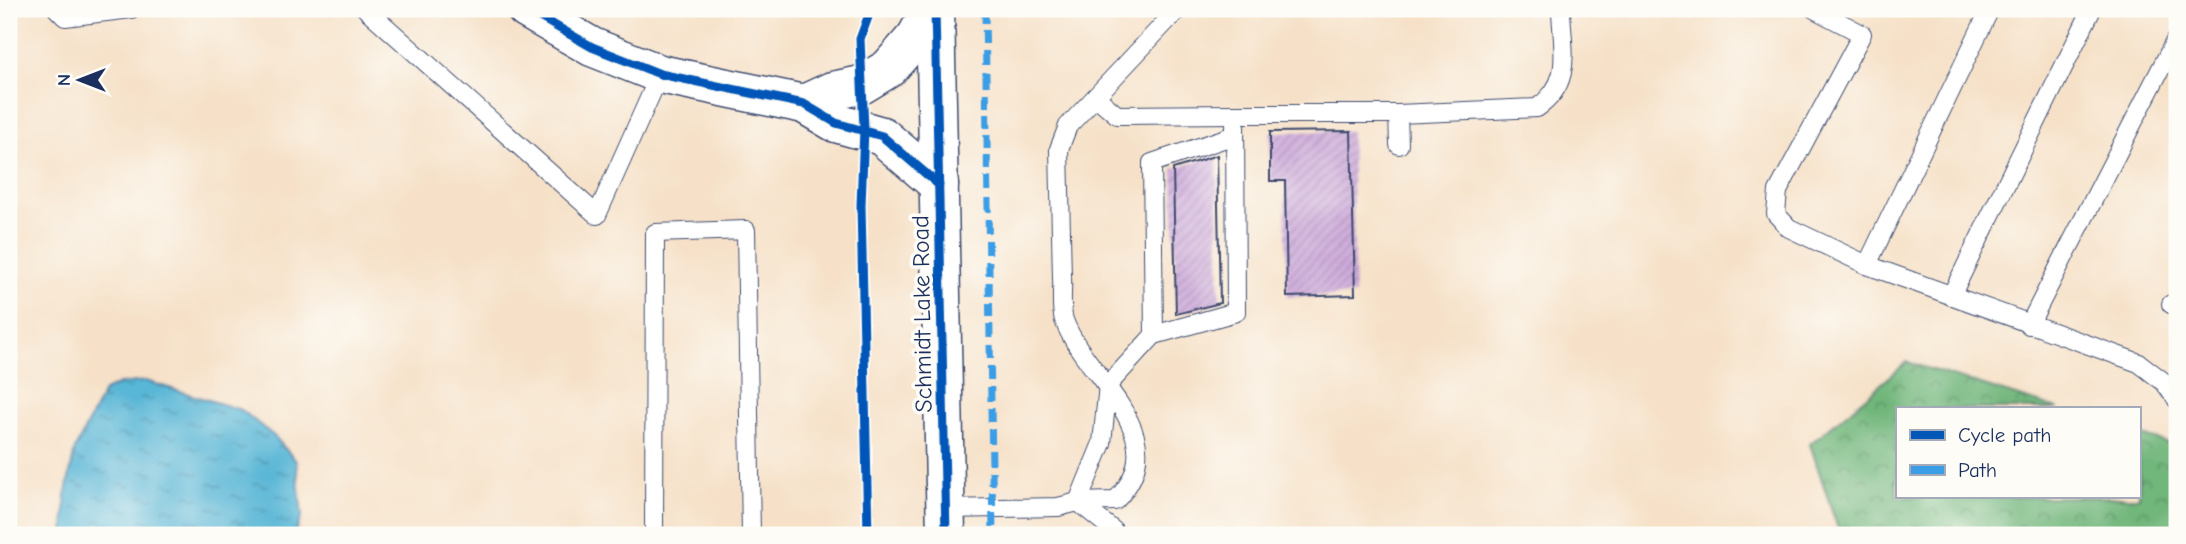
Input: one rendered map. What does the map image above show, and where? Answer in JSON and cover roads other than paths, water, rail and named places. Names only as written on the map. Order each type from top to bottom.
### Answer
[{"type":"street","points":[[526,9],[592,47],[660,74],[804,104],[836,123],[881,136],[939,185]]},
{"type":"street","points":[[804,104],[832,91],[861,85],[889,68],[916,37],[933,9]]},
{"type":"street","name":"Schmidt Lake Road","points":[[933,9],[945,522]]},
{"type":"lane","points":[[57,9],[65,17],[131,9]]},
{"type":"lane","points":[[366,9],[597,215],[660,74]]},
{"type":"lane","points":[[945,522],[1078,502],[1115,501],[1128,487],[1137,463],[1136,434],[1108,385],[1063,318],[1059,149],[1068,125],[1178,9]]},
{"type":"lane","points":[[1096,97],[1116,115],[1398,114],[1536,108],[1552,97],[1562,81],[1561,9]]},
{"type":"lane","points":[[1814,9],[1863,34],[1778,191],[1776,214],[1789,228],[1867,265],[2139,363],[2164,382],[2177,400]]},
{"type":"lane","points":[[1867,265],[1990,9]]},
{"type":"lane","points":[[1951,296],[2092,9]]},
{"type":"lane","points":[[2029,325],[2177,37]]},
{"type":"lane","points":[[1078,502],[1102,443],[1108,385],[1154,335],[1236,312],[1235,114]]},
{"type":"lane","points":[[1398,114],[1399,145]]},
{"type":"lane","points":[[1154,335],[1152,163],[1235,135]]},
{"type":"lane","points":[[654,535],[655,233],[746,230],[751,535]]},
{"type":"lane","points":[[1078,502],[1114,530],[1115,535]]},
{"type":"water","points":[[146,381],[241,410],[275,437],[296,461],[302,516],[294,535],[64,535],[66,493],[75,449],[104,391],[119,384]]}]
